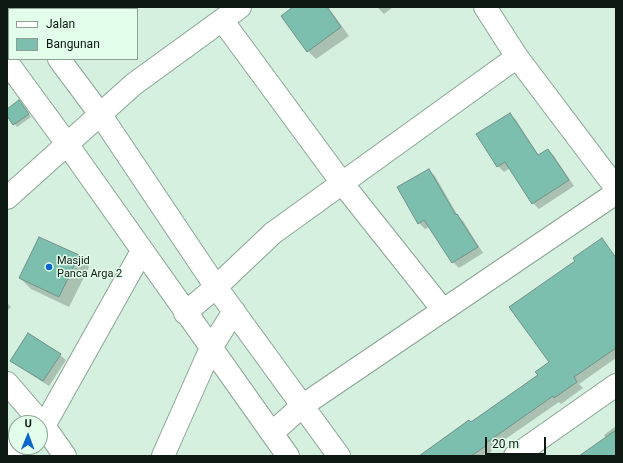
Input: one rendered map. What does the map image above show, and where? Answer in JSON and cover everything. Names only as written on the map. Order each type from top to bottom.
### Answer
[{"type":"street","points":[[7,198],[134,84],[240,7]]},
{"type":"street","points":[[486,7],[517,57],[616,188]]},
{"type":"street","points":[[222,20],[342,183],[443,310]]},
{"type":"street","points":[[185,313],[216,287],[273,233],[517,57]]},
{"type":"street","points":[[59,60],[100,114],[216,287],[339,456]]},
{"type":"street","points":[[7,62],[67,144],[185,313],[212,348],[288,456]]},
{"type":"street","points":[[272,433],[302,406],[616,193]]},
{"type":"street","points":[[48,416],[142,251]]},
{"type":"street","points":[[163,456],[212,348],[234,312]]},
{"type":"street","points":[[7,383],[32,415]]},
{"type":"street","points":[[515,456],[616,385]]},
{"type":"street","points":[[48,434],[66,456]]},
{"type":"building","points":[[293,7],[327,7],[341,27],[307,52],[281,16]]},
{"type":"building","points":[[19,100],[29,114],[13,125],[7,116],[7,109]]},
{"type":"building","points":[[510,113],[538,155],[548,149],[569,180],[532,204],[505,162],[497,167],[476,134]]},
{"type":"building","points":[[429,169],[456,215],[457,214],[478,247],[452,263],[424,220],[418,224],[397,187]]},
{"type":"building","name":"Masjid Panca Arga 2","points":[[39,237],[79,255],[59,297],[19,278]]},
{"type":"building","points":[[602,238],[616,258],[616,348],[574,377],[577,382],[554,398],[553,396],[486,443],[487,445],[471,456],[419,456],[469,420],[471,422],[538,375],[535,372],[549,362],[509,307],[575,261],[573,258]]},
{"type":"building","points":[[28,333],[61,354],[43,381],[10,361]]},
{"type":"building","points":[[616,430],[616,456],[579,456]]},
{"type":"place","name":"Masjid Panca Arga 2","points":[[49,267]]}]
